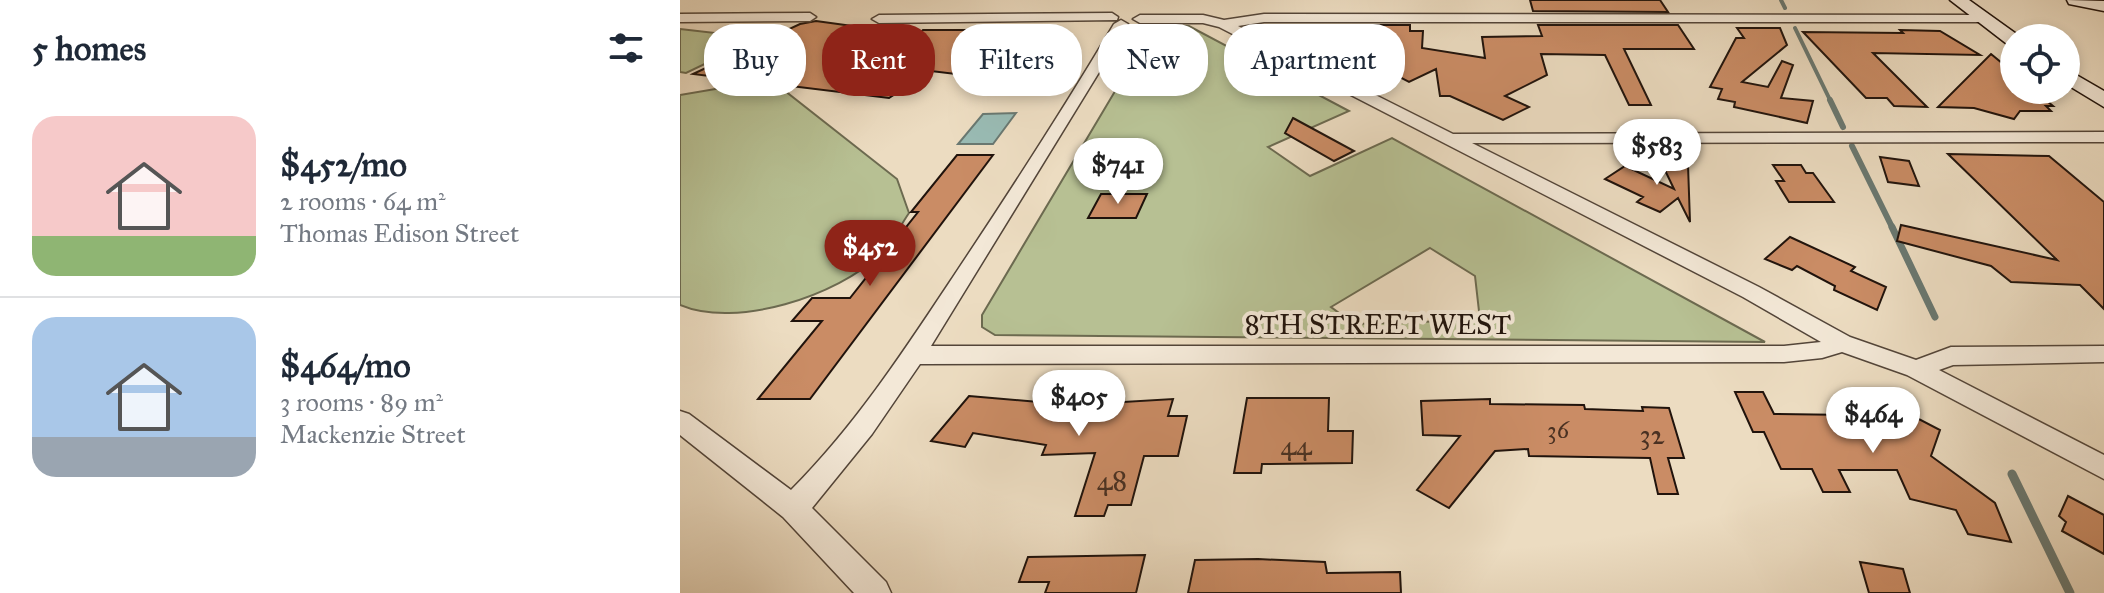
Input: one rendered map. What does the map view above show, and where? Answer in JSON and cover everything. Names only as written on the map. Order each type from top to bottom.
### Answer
[{"type":"main road","points":[[1958,0],[2000,30]]},
{"type":"main road","points":[[2075,0],[2103,2]]},
{"type":"main road","points":[[2080,85],[2104,101]]},
{"type":"street","points":[[793,508],[843,456],[913,355],[1138,0]]},
{"type":"street","points":[[680,18],[810,17]]},
{"type":"street","points":[[879,19],[1203,19],[1224,24],[1264,18],[1982,18]]},
{"type":"street","points":[[1368,96],[1751,292],[1842,343],[1916,369],[2104,468]]},
{"type":"street","points":[[1452,138],[2104,137]]},
{"type":"street","name":"8TH STREET WEST","points":[[913,355],[1768,354],[1803,353],[1842,343]]},
{"type":"street","points":[[1916,369],[1951,356],[2104,354]]},
{"type":"street","points":[[680,421],[793,508],[875,593]]},
{"type":"green space","points":[[680,29],[704,32],[704,64],[686,73],[680,72]]},
{"type":"green space","points":[[1208,36],[1224,45],[1224,96],[1321,96],[1349,111],[1268,147],[1310,176],[1392,138],[1765,342],[995,335],[982,327],[982,315],[1112,96],[1208,96]],"holes":[[[1430,248],[1475,276],[1480,320],[1354,324],[1331,307]]]},
{"type":"green space","points":[[704,91],[704,96],[791,96],[897,179],[909,213],[881,254],[839,283],[813,295],[757,310],[729,313],[680,305],[680,95]]},
{"type":"water","points":[[1016,113],[993,144],[958,144],[983,114]]},
{"type":"building","points":[[1530,0],[1660,0],[1668,12],[1533,11]]},
{"type":"building","points":[[816,21],[838,24],[822,24],[822,90],[806,88],[806,24],[800,24]]},
{"type":"building","points":[[1405,25],[1410,25],[1410,31],[1423,31],[1422,48],[1485,58],[1482,37],[1542,36],[1538,25],[1678,25],[1694,49],[1624,49],[1651,105],[1629,105],[1605,55],[1541,54],[1547,75],[1505,96],[1529,107],[1503,120],[1450,96],[1440,96],[1436,69],[1409,82],[1405,80]]},
{"type":"building","points":[[1737,28],[1780,28],[1787,45],[1742,82],[1768,87],[1782,61],[1793,65],[1781,98],[1813,101],[1807,123],[1734,107],[1735,102],[1718,99],[1722,89],[1710,87],[1736,38],[1744,38]]},
{"type":"building","points":[[935,30],[951,30],[951,73],[935,71]]},
{"type":"building","points":[[1900,30],[1940,31],[1980,55],[1873,53],[1927,107],[1894,106],[1887,98],[1866,98],[1803,32],[1903,33]]},
{"type":"building","points":[[1991,54],[2000,61],[2000,104],[2053,106],[2046,106],[2051,111],[2020,111],[2014,119],[1974,108],[1938,107]]},
{"type":"building","points":[[1293,118],[1354,151],[1334,161],[1285,133]]},
{"type":"building","points":[[1948,154],[2049,156],[2104,202],[2104,309],[2080,285],[2011,282],[1991,266],[1897,241],[1901,225],[2057,260]]},
{"type":"building","points":[[957,155],[993,155],[810,399],[758,399],[822,321],[792,321],[812,298],[850,298],[918,212],[911,212]]},
{"type":"building","points":[[1880,157],[1909,161],[1919,186],[1888,182]]},
{"type":"building","points":[[1662,164],[1688,165],[1690,222],[1678,198],[1660,212],[1637,202],[1643,197],[1605,179],[1625,166],[1674,189]]},
{"type":"building","points":[[1773,165],[1801,165],[1806,173],[1813,173],[1834,202],[1789,202],[1776,181],[1784,181]]},
{"type":"building","points":[[1101,194],[1147,194],[1136,218],[1088,218]]},
{"type":"building","points":[[1790,237],[1855,267],[1851,271],[1886,287],[1877,310],[1834,290],[1835,286],[1797,266],[1792,270],[1765,259]]},
{"type":"building","points":[[1735,392],[1763,392],[1774,414],[1850,415],[1867,392],[1940,430],[1931,456],[1995,503],[2011,542],[1968,534],[1956,510],[1910,499],[1897,470],[1839,470],[1850,492],[1823,492],[1812,469],[1781,469],[1764,432],[1753,432]]},
{"type":"building","points":[[969,396],[1073,405],[1173,399],[1168,416],[1187,416],[1178,456],[1144,456],[1131,505],[1108,505],[1104,516],[1075,516],[1095,453],[1042,455],[1046,445],[973,433],[965,447],[931,441]]},
{"type":"building","points":[[1247,398],[1329,398],[1328,431],[1353,431],[1352,463],[1262,464],[1261,473],[1234,473]]},
{"type":"building","points":[[1490,399],[1490,404],[1584,405],[1585,409],[1643,411],[1642,407],[1669,408],[1684,458],[1668,458],[1678,494],[1658,494],[1650,458],[1529,456],[1528,449],[1495,451],[1449,508],[1417,490],[1460,436],[1423,435],[1421,401]]},
{"type":"building","points":[[2068,496],[2104,515],[2104,554],[2062,531],[2066,522],[2059,516]]},
{"type":"building","points":[[1145,555],[1136,593],[1045,593],[1049,582],[1019,582],[1028,557]]},
{"type":"building","points":[[1195,560],[1325,562],[1327,573],[1400,572],[1401,593],[1188,593]]},
{"type":"building","points":[[1860,562],[1903,569],[1910,593],[1869,593]]},
{"type":"waterway","points":[[1781,0],[1785,8]]},
{"type":"waterway","points":[[1795,28],[1831,102]]},
{"type":"waterway","points":[[1830,100],[1843,127]]},
{"type":"waterway","points":[[1852,146],[1893,229]]},
{"type":"waterway","points":[[1892,227],[1935,317]]},
{"type":"waterway","points":[[2012,474],[2070,593]]}]
